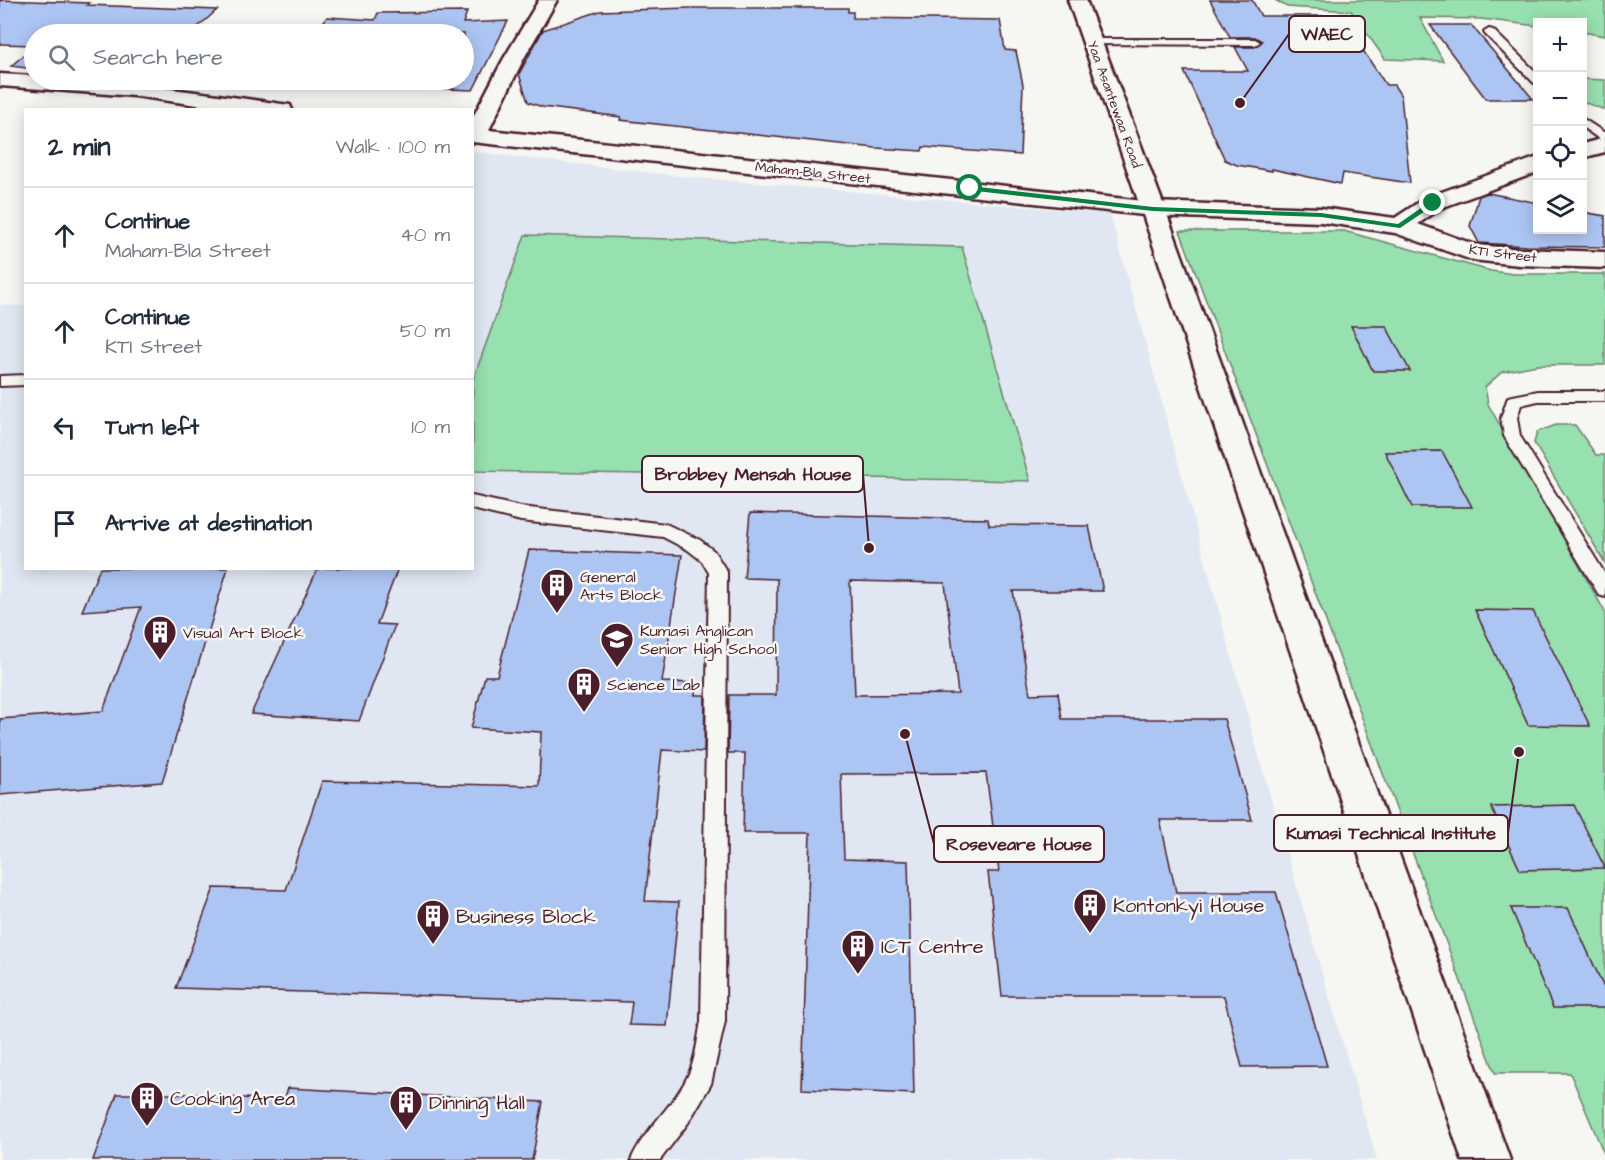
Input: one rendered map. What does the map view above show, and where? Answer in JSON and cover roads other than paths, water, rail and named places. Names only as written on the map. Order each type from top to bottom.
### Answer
[{"type":"street","points":[[474,136],[513,60],[548,0]]},
{"type":"street","name":"Yaa Asantewaa Road","points":[[1077,0],[1153,209],[1486,1160]]},
{"type":"street","points":[[0,98],[9,80],[24,81]]},
{"type":"street","points":[[135,90],[267,108]]},
{"type":"street","name":"Maham-Bla Street","points":[[474,136],[1153,209]]},
{"type":"street","points":[[1587,150],[1605,145]]},
{"type":"street","points":[[1400,226],[1433,203],[1533,166]]},
{"type":"street","name":"KTI Street","points":[[1153,209],[1321,215],[1400,226],[1472,252],[1519,257],[1605,260]]},
{"type":"lane","points":[[1489,32],[1533,76]]},
{"type":"lane","points":[[1092,42],[1255,42]]},
{"type":"lane","points":[[1587,125],[1605,139]]},
{"type":"lane","points":[[0,381],[24,380]]},
{"type":"lane","points":[[1605,396],[1538,396],[1514,401],[1509,418],[1512,436],[1605,590]]},
{"type":"lane","points":[[474,502],[521,514],[666,531],[694,545],[708,556],[718,572],[713,1021],[702,1075],[679,1114],[644,1160]]},
{"type":"place","name":"WAEC","points":[[1240,103]]},
{"type":"place","name":"Brobbey Mensah House","points":[[869,548]]},
{"type":"place","name":"General Arts Block","points":[[557,614]]},
{"type":"place","name":"Visual Art Block","points":[[160,661]]},
{"type":"place","name":"Kumasi Anglican Senior High School","points":[[617,668]]},
{"type":"place","name":"Science Lab","points":[[584,713]]},
{"type":"place","name":"Roseveare House","points":[[905,734]]},
{"type":"place","name":"Kumasi Technical Institute","points":[[1519,752]]},
{"type":"place","name":"Kontonkyi House","points":[[1090,934]]},
{"type":"place","name":"Business Block","points":[[433,945]]},
{"type":"place","name":"ICT Centre","points":[[858,975]]},
{"type":"place","name":"Cooking Area","points":[[147,1127]]},
{"type":"place","name":"Dinning Hall","points":[[406,1131]]}]
